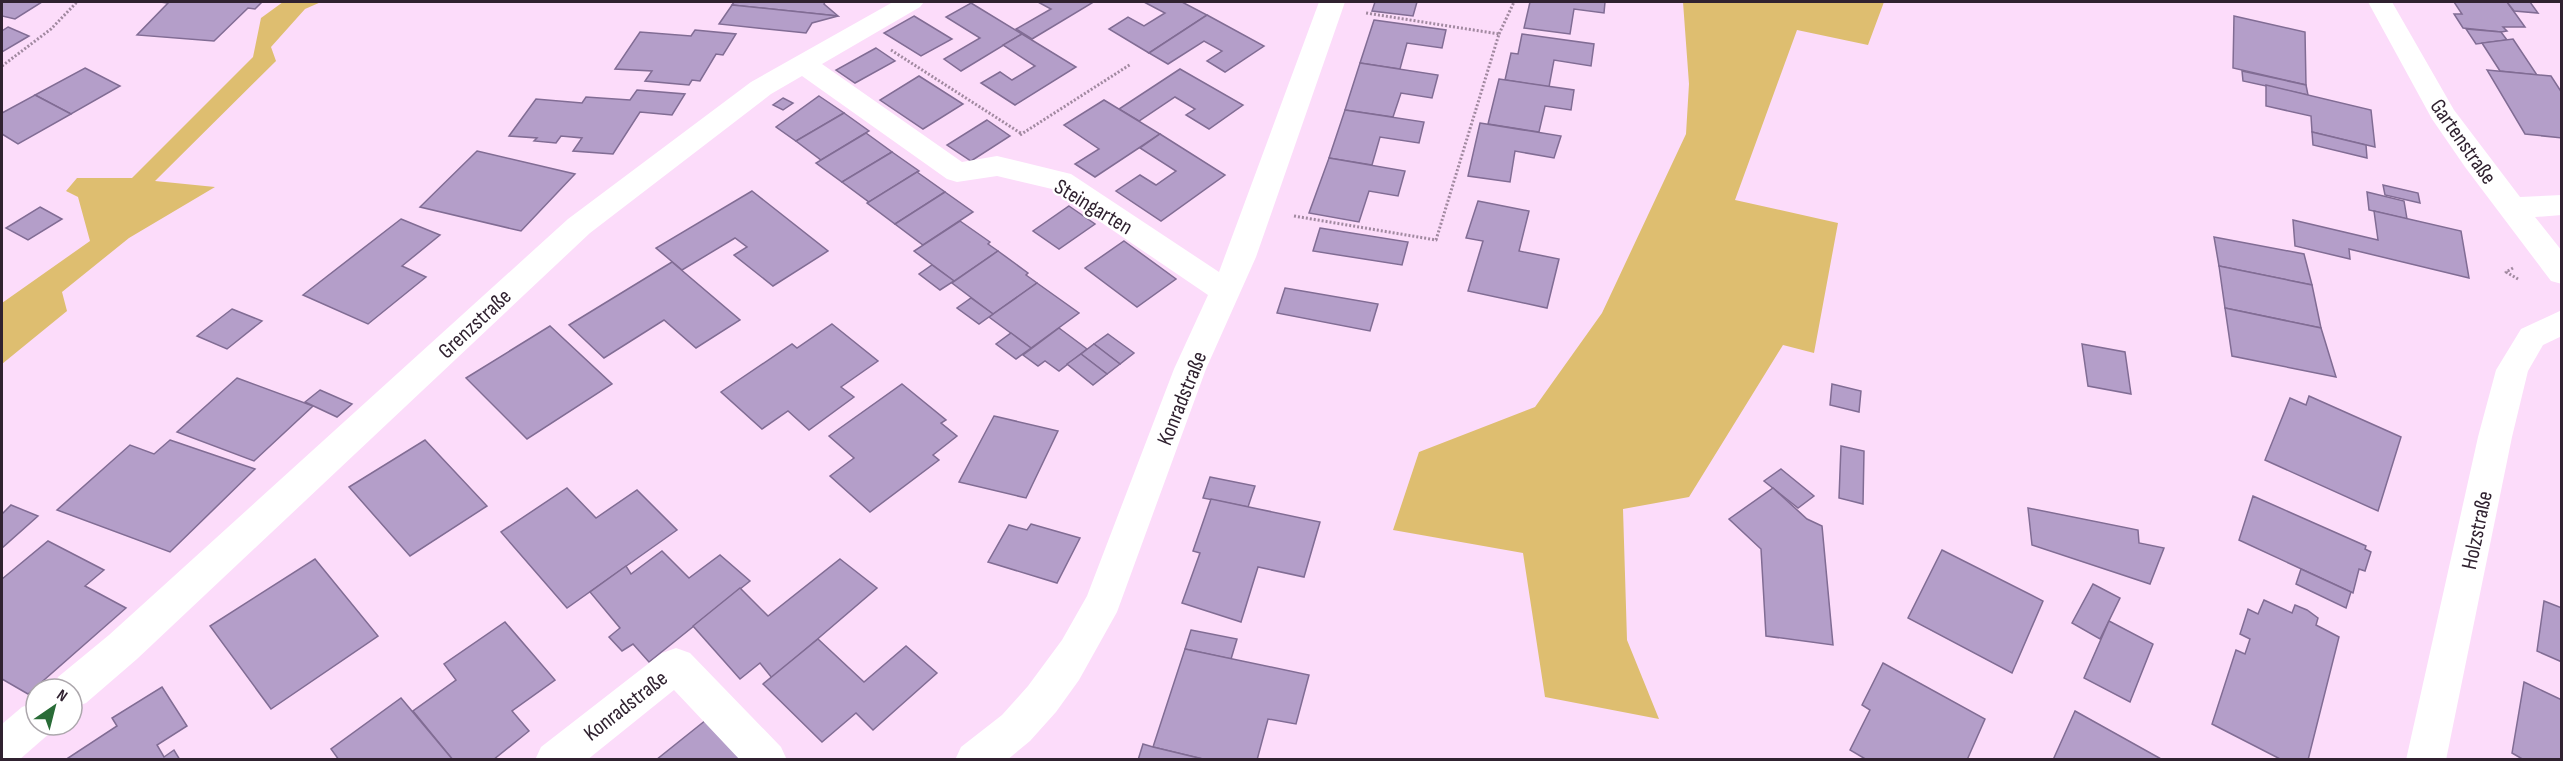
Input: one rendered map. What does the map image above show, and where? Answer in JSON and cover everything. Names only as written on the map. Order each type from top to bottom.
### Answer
[{"type":"street","name":"Grenzstraße","points":[[84,680],[123,647],[579,226],[761,88],[858,30],[911,2]]},
{"type":"street","name":"Gartenstraße","points":[[2380,2],[2442,113],[2562,273]]},
{"type":"street","name":"Konradstraße","points":[[975,759],[1015,728],[1059,679],[1088,633],[1104,601],[1190,369],[1259,210],[1331,5]]},
{"type":"street","name":"Steingarten","points":[[802,63],[957,172],[997,166],[1061,181],[1225,291]]},
{"type":"street","points":[[2513,208],[2562,205]]},
{"type":"street","name":"Holzstraße","points":[[2426,759],[2495,436],[2512,370],[2532,337],[2562,322]]},
{"type":"street","name":"Konradstraße","points":[[555,759],[676,665],[767,759]]},
{"type":"street","points":[[2,749],[24,730]]},
{"type":"path","points":[[2,66],[51,29],[77,2]]},
{"type":"path","points":[[1259,210],[1436,240],[1499,34],[1514,2]]},
{"type":"path","points":[[1331,5],[1499,34]]},
{"type":"path","points":[[858,30],[1022,134]]},
{"type":"path","points":[[997,166],[1007,144],[1131,64]]},
{"type":"shaded area","points":[[283,2],[321,2],[305,9],[271,47],[276,61],[155,181],[215,187],[129,238],[62,292],[67,311],[2,364],[2,303],[90,241],[78,197],[66,191],[77,178],[132,178],[253,57],[261,18]]},
{"type":"shaded area","points":[[1683,2],[1884,2],[1868,45],[1797,30],[1735,200],[1838,223],[1814,353],[1783,345],[1689,497],[1623,509],[1627,640],[1659,719],[1545,697],[1523,553],[1393,530],[1419,452],[1535,407],[1602,313],[1686,134],[1689,84]]},
{"type":"building","points":[[2,2],[42,2],[15,19],[2,16]]},
{"type":"building","points":[[160,2],[262,2],[255,9],[248,8],[214,41],[137,35],[168,3]]},
{"type":"building","points":[[734,2],[825,2],[824,4],[838,16],[732,5]]},
{"type":"building","points":[[1038,2],[1092,3],[1032,39],[1016,29],[1051,9]]},
{"type":"building","points":[[1144,2],[1182,2],[1207,15],[1149,53],[1109,29],[1128,17],[1144,26],[1165,13]]},
{"type":"building","points":[[1375,2],[1417,2],[1413,16],[1372,11]]},
{"type":"building","points":[[1530,2],[1605,2],[1604,13],[1574,9],[1570,34],[1524,28]]},
{"type":"building","points":[[2454,2],[2507,2],[2525,27],[2503,27],[2507,31],[2501,32],[2463,28],[2454,14],[2462,14]]},
{"type":"building","points":[[2507,2],[2530,2],[2538,13],[2514,11]]},
{"type":"building","points":[[971,3],[1022,34],[961,71],[944,59],[980,38],[946,17]]},
{"type":"building","points":[[732,5],[838,16],[812,23],[806,33],[719,24]]},
{"type":"building","points":[[1207,15],[1264,46],[1225,72],[1207,61],[1222,51],[1204,41],[1168,64],[1149,53]]},
{"type":"building","points":[[914,16],[952,39],[921,56],[884,33]]},
{"type":"building","points":[[2234,16],[2305,32],[2306,85],[2233,68]]},
{"type":"building","points":[[1374,20],[1446,30],[1442,48],[1407,43],[1400,69],[1360,63]]},
{"type":"building","points":[[8,27],[29,36],[2,52],[2,31]]},
{"type":"building","points":[[2466,29],[2501,32],[2507,40],[2476,44]]},
{"type":"building","points":[[695,30],[736,34],[723,55],[716,54],[700,81],[692,80],[689,85],[645,81],[652,71],[615,69],[640,32],[691,36]]},
{"type":"building","points":[[1022,34],[1076,67],[1015,105],[981,83],[1000,72],[1012,80],[1035,66],[1003,45]]},
{"type":"building","points":[[1522,34],[1594,44],[1591,66],[1554,60],[1549,87],[1505,80],[1511,53],[1518,54]]},
{"type":"building","points":[[2513,39],[2537,75],[2500,71],[2482,43]]},
{"type":"building","points":[[876,48],[895,61],[855,83],[836,70]]},
{"type":"building","points":[[1360,63],[1438,75],[1432,98],[1401,93],[1393,117],[1345,110]]},
{"type":"building","points":[[85,68],[120,86],[71,114],[35,95]]},
{"type":"building","points":[[1180,69],[1243,105],[1209,129],[1186,115],[1195,109],[1175,97],[1139,121],[1119,109]]},
{"type":"building","points":[[2487,70],[2551,76],[2562,93],[2562,138],[2525,134]]},
{"type":"building","points":[[2242,71],[2306,85],[2308,95],[2243,81]]},
{"type":"building","points":[[919,76],[963,104],[923,129],[880,100]]},
{"type":"building","points":[[1499,79],[1574,90],[1571,110],[1545,106],[1539,132],[1488,124]]},
{"type":"building","points":[[2266,85],[2371,110],[2375,147],[2312,132],[2311,116],[2266,106]]},
{"type":"building","points":[[637,90],[685,94],[672,115],[640,112],[613,154],[573,151],[582,138],[561,136],[556,143],[534,141],[537,138],[509,136],[536,99],[582,103],[586,97],[630,100]]},
{"type":"building","points":[[35,95],[71,114],[18,144],[2,134],[2,113]]},
{"type":"building","points":[[819,96],[844,113],[796,141],[776,127]]},
{"type":"building","points":[[783,98],[793,103],[783,110],[773,105]]},
{"type":"building","points":[[1104,100],[1160,134],[1095,177],[1075,164],[1099,149],[1064,125]]},
{"type":"building","points":[[1345,110],[1424,122],[1419,143],[1380,137],[1372,165],[1329,158]]},
{"type":"building","points":[[844,113],[869,131],[821,160],[796,141]]},
{"type":"building","points":[[987,120],[1010,136],[971,161],[947,145]]},
{"type":"building","points":[[1480,123],[1561,136],[1554,158],[1515,151],[1510,182],[1468,176]]},
{"type":"building","points":[[2312,132],[2366,145],[2367,158],[2313,145]]},
{"type":"building","points":[[866,133],[892,152],[842,182],[816,163]]},
{"type":"building","points":[[1160,134],[1225,175],[1161,221],[1116,191],[1140,175],[1156,185],[1176,171],[1140,148]]},
{"type":"building","points":[[477,151],[575,174],[521,231],[420,207]]},
{"type":"building","points":[[892,152],[919,171],[869,202],[842,182]]},
{"type":"building","points":[[1329,158],[1405,171],[1398,196],[1369,191],[1359,222],[1309,213]]},
{"type":"building","points":[[917,172],[945,192],[895,224],[867,203]]},
{"type":"building","points":[[2383,185],[2418,193],[2420,203],[2385,195]]},
{"type":"building","points":[[752,191],[828,251],[773,286],[734,255],[747,247],[735,238],[682,270],[656,248]]},
{"type":"building","points":[[945,192],[973,212],[923,245],[895,224]]},
{"type":"building","points":[[2367,192],[2404,201],[2407,219],[2369,210]]},
{"type":"building","points":[[1478,201],[1529,211],[1519,251],[1559,259],[1547,308],[1468,291],[1483,241],[1466,238]]},
{"type":"building","points":[[1069,206],[1095,224],[1059,249],[1033,231]]},
{"type":"building","points":[[40,207],[62,219],[28,240],[6,228]]},
{"type":"building","points":[[2374,211],[2461,231],[2469,278],[2349,249],[2350,259],[2295,246],[2293,220],[2378,240]]},
{"type":"building","points":[[401,219],[440,235],[402,266],[426,277],[368,324],[303,295]]},
{"type":"building","points":[[960,221],[990,242],[988,244],[998,251],[954,281],[914,251]]},
{"type":"building","points":[[1320,228],[1408,242],[1402,265],[1313,251]]},
{"type":"building","points":[[2214,237],[2304,254],[2312,285],[2219,266]]},
{"type":"building","points":[[1124,241],[1176,279],[1137,307],[1085,268]]},
{"type":"building","points":[[998,251],[1028,273],[1026,275],[1037,283],[993,314],[952,283]]},
{"type":"building","points":[[672,262],[740,320],[696,348],[664,320],[604,358],[569,325]]},
{"type":"building","points":[[932,265],[954,281],[940,290],[919,274]]},
{"type":"building","points":[[2219,266],[2312,285],[2321,328],[2225,308]]},
{"type":"building","points":[[1037,283],[1079,313],[1031,348],[989,317]]},
{"type":"building","points":[[1285,288],[1378,304],[1370,331],[1277,313]]},
{"type":"building","points":[[971,298],[993,314],[979,324],[957,308]]},
{"type":"building","points":[[2225,308],[2321,328],[2336,377],[2232,356]]},
{"type":"building","points":[[232,309],[262,321],[227,349],[197,336]]},
{"type":"building","points":[[832,324],[878,361],[841,387],[854,397],[809,430],[788,411],[762,429],[721,392],[792,344],[797,348]]},
{"type":"building","points":[[550,326],[612,384],[527,439],[466,378]]},
{"type":"building","points":[[1059,328],[1087,349],[1059,371],[1045,361],[1038,366],[1023,355]]},
{"type":"building","points":[[1011,333],[1031,348],[1016,359],[996,344]]},
{"type":"building","points":[[1108,334],[1134,353],[1120,364],[1094,344]]},
{"type":"building","points":[[1094,344],[1120,364],[1107,374],[1081,354]]},
{"type":"building","points":[[2082,344],[2125,352],[2131,394],[2088,386]]},
{"type":"building","points":[[1081,354],[1107,374],[1093,385],[1067,364]]},
{"type":"building","points":[[237,378],[313,406],[254,461],[177,432]]},
{"type":"building","points":[[902,384],[946,420],[941,423],[957,436],[933,455],[939,460],[870,512],[830,476],[854,458],[829,436]]},
{"type":"building","points":[[1832,384],[1861,391],[1859,412],[1830,405]]},
{"type":"building","points":[[320,390],[352,404],[337,417],[305,402]]},
{"type":"building","points":[[2309,396],[2401,437],[2378,511],[2265,460],[2290,398],[2306,405]]},
{"type":"building","points":[[994,416],[1058,431],[1026,498],[959,482]]},
{"type":"building","points":[[170,440],[255,469],[170,552],[57,510],[130,445],[154,454]]},
{"type":"building","points":[[425,440],[487,506],[410,556],[349,487]]},
{"type":"building","points":[[1841,446],[1864,451],[1863,504],[1839,498]]},
{"type":"building","points":[[1781,469],[1814,496],[1798,508],[1764,481]]},
{"type":"building","points":[[1210,477],[1255,486],[1248,507],[1203,498]]},
{"type":"building","points":[[567,488],[596,518],[637,490],[677,530],[567,608],[501,532]]},
{"type":"building","points":[[1773,488],[1807,519],[1822,526],[1833,645],[1766,636],[1761,549],[1729,519]]},
{"type":"building","points":[[2253,496],[2366,546],[2365,549],[2371,552],[2365,571],[2359,569],[2353,593],[2239,540]]},
{"type":"building","points":[[1211,499],[1320,522],[1304,577],[1258,567],[1241,622],[1182,603],[1200,553],[1193,551]]},
{"type":"building","points":[[11,505],[38,516],[2,548],[2,514]]},
{"type":"building","points":[[2028,508],[2138,530],[2139,543],[2164,548],[2150,584],[2032,545]]},
{"type":"building","points":[[1031,524],[1080,538],[1057,583],[988,562],[1009,525],[1027,530]]},
{"type":"building","points":[[48,541],[104,570],[85,586],[126,608],[47,677],[24,677],[24,692],[2,679],[2,579]]},
{"type":"building","points":[[1942,550],[2043,601],[2012,673],[1908,618]]},
{"type":"building","points":[[662,551],[689,578],[720,555],[750,581],[649,662],[633,644],[622,651],[609,637],[620,628],[590,592],[626,566],[631,574]]},
{"type":"building","points":[[315,559],[378,636],[271,709],[210,626]]},
{"type":"building","points":[[840,559],[877,588],[772,678],[760,663],[740,679],[693,626],[740,588],[768,616]]},
{"type":"building","points":[[2301,569],[2351,592],[2346,608],[2296,584]]},
{"type":"building","points":[[2093,584],[2120,598],[2100,639],[2072,623]]},
{"type":"building","points":[[2264,600],[2292,613],[2295,605],[2307,610],[2318,618],[2316,625],[2339,637],[2308,760],[2282,760],[2212,724],[2236,650],[2245,654],[2250,639],[2240,634],[2248,609],[2258,614]]},
{"type":"building","points":[[2544,601],[2562,608],[2562,662],[2537,651]]},
{"type":"building","points":[[2109,621],[2153,644],[2130,702],[2084,678]]},
{"type":"building","points":[[505,622],[555,680],[512,711],[529,731],[493,760],[453,760],[413,711],[456,680],[444,664]]},
{"type":"building","points":[[1191,630],[1237,639],[1231,659],[1185,649]]},
{"type":"building","points":[[818,639],[864,682],[906,646],[937,673],[873,730],[856,713],[822,742],[763,684]]},
{"type":"building","points":[[1185,649],[1309,675],[1296,724],[1268,719],[1257,760],[1207,760],[1153,747]]},
{"type":"building","points":[[1883,663],[1985,719],[1967,760],[1867,760],[1850,750],[1870,710],[1862,705]]},
{"type":"building","points":[[2524,682],[2562,700],[2562,760],[2524,760],[2512,753]]},
{"type":"building","points":[[162,687],[187,726],[157,745],[164,757],[174,750],[180,760],[65,760],[117,726],[112,718]]},
{"type":"building","points":[[401,698],[453,760],[339,760],[331,749]]},
{"type":"building","points":[[2075,711],[2163,760],[2053,760]]},
{"type":"building","points":[[706,720],[743,760],[656,760]]},
{"type":"building","points":[[1143,744],[1153,747],[1207,760],[1138,760]]}]
